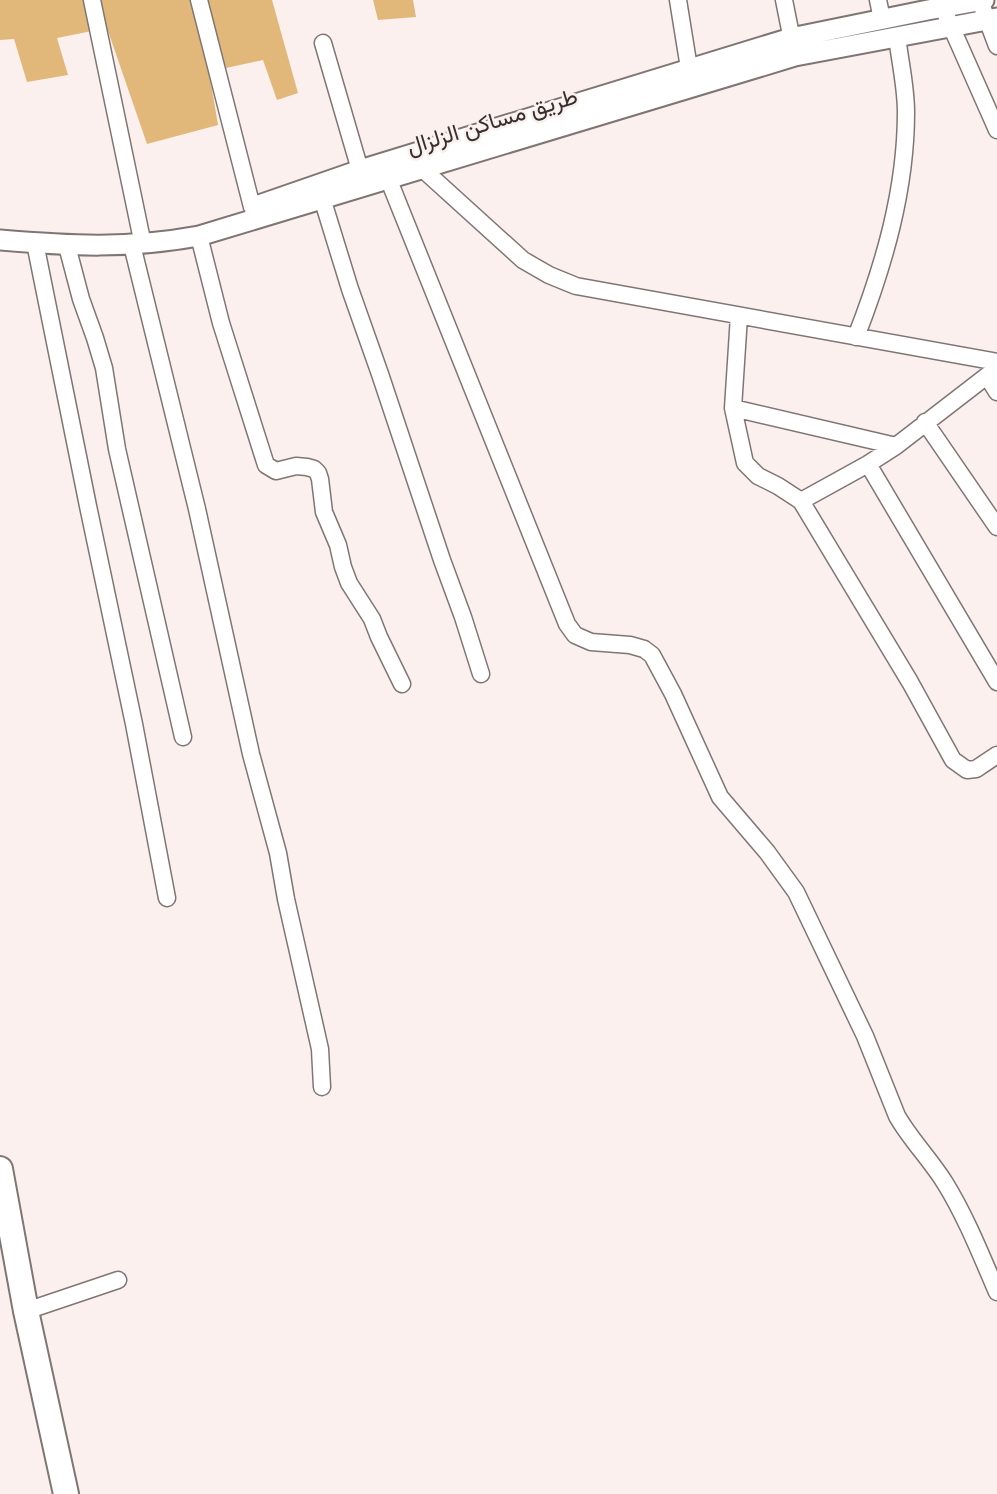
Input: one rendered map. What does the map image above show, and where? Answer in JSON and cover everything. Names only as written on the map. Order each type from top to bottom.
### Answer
[{"type":"main road","points":[[0,1169],[26,1311],[66,1494]]},
{"type":"street","points":[[92,0],[137,240],[251,754],[278,853],[320,1049],[322,1087]]},
{"type":"street","points":[[199,0],[252,207]]},
{"type":"street","points":[[678,0],[689,68]]},
{"type":"street","points":[[784,0],[793,47]]},
{"type":"street","points":[[982,0],[992,19],[997,46]]},
{"type":"street","name":"طريق مساكن الزلزال","points":[[0,232],[137,240],[178,231],[216,221],[360,170],[415,161],[793,47],[880,10],[982,0]]},
{"type":"street","points":[[932,6],[952,26],[997,130]]},
{"type":"street","name":"طريق مساكن الزلزال","points":[[0,240],[67,246],[199,236],[388,178],[415,161],[689,68],[793,47],[897,37],[992,19]]},
{"type":"street","points":[[856,337],[888,244],[898,200],[906,111],[897,37]]},
{"type":"street","points":[[323,43],[360,170]]},
{"type":"street","points":[[980,93],[997,88]]},
{"type":"street","points":[[415,161],[516,254],[549,275],[576,286],[997,362]]},
{"type":"street","points":[[388,178],[566,624],[575,635],[591,642],[630,645],[644,649],[652,655],[720,797],[796,892],[865,1036],[897,1116],[953,1196],[997,1292]]},
{"type":"street","points":[[322,198],[350,289],[481,674]]},
{"type":"street","points":[[199,236],[221,323],[266,465],[276,471],[307,467],[318,473],[324,512],[338,545],[342,567],[372,619],[402,684]]},
{"type":"street","points":[[35,243],[167,898]]},
{"type":"street","points":[[67,246],[104,368],[117,449],[183,737]]},
{"type":"street","points":[[739,316],[733,408],[745,463],[758,476],[801,501],[910,682],[953,760],[967,770],[976,769],[997,755]]},
{"type":"street","points":[[801,501],[895,446],[992,372],[997,392]]},
{"type":"street","points":[[733,408],[895,446]]},
{"type":"street","points":[[925,422],[997,527]]},
{"type":"street","points":[[868,464],[997,682]]},
{"type":"street","points":[[26,1311],[118,1280]]},
{"type":"shaded area","points":[[0,0],[197,0],[218,125],[147,144],[107,28],[57,38],[68,75],[27,82],[14,39],[0,40]]},
{"type":"shaded area","points":[[207,0],[272,0],[298,93],[277,100],[263,60],[226,68]]},
{"type":"shaded area","points":[[373,0],[413,0],[416,17],[378,20]]}]
